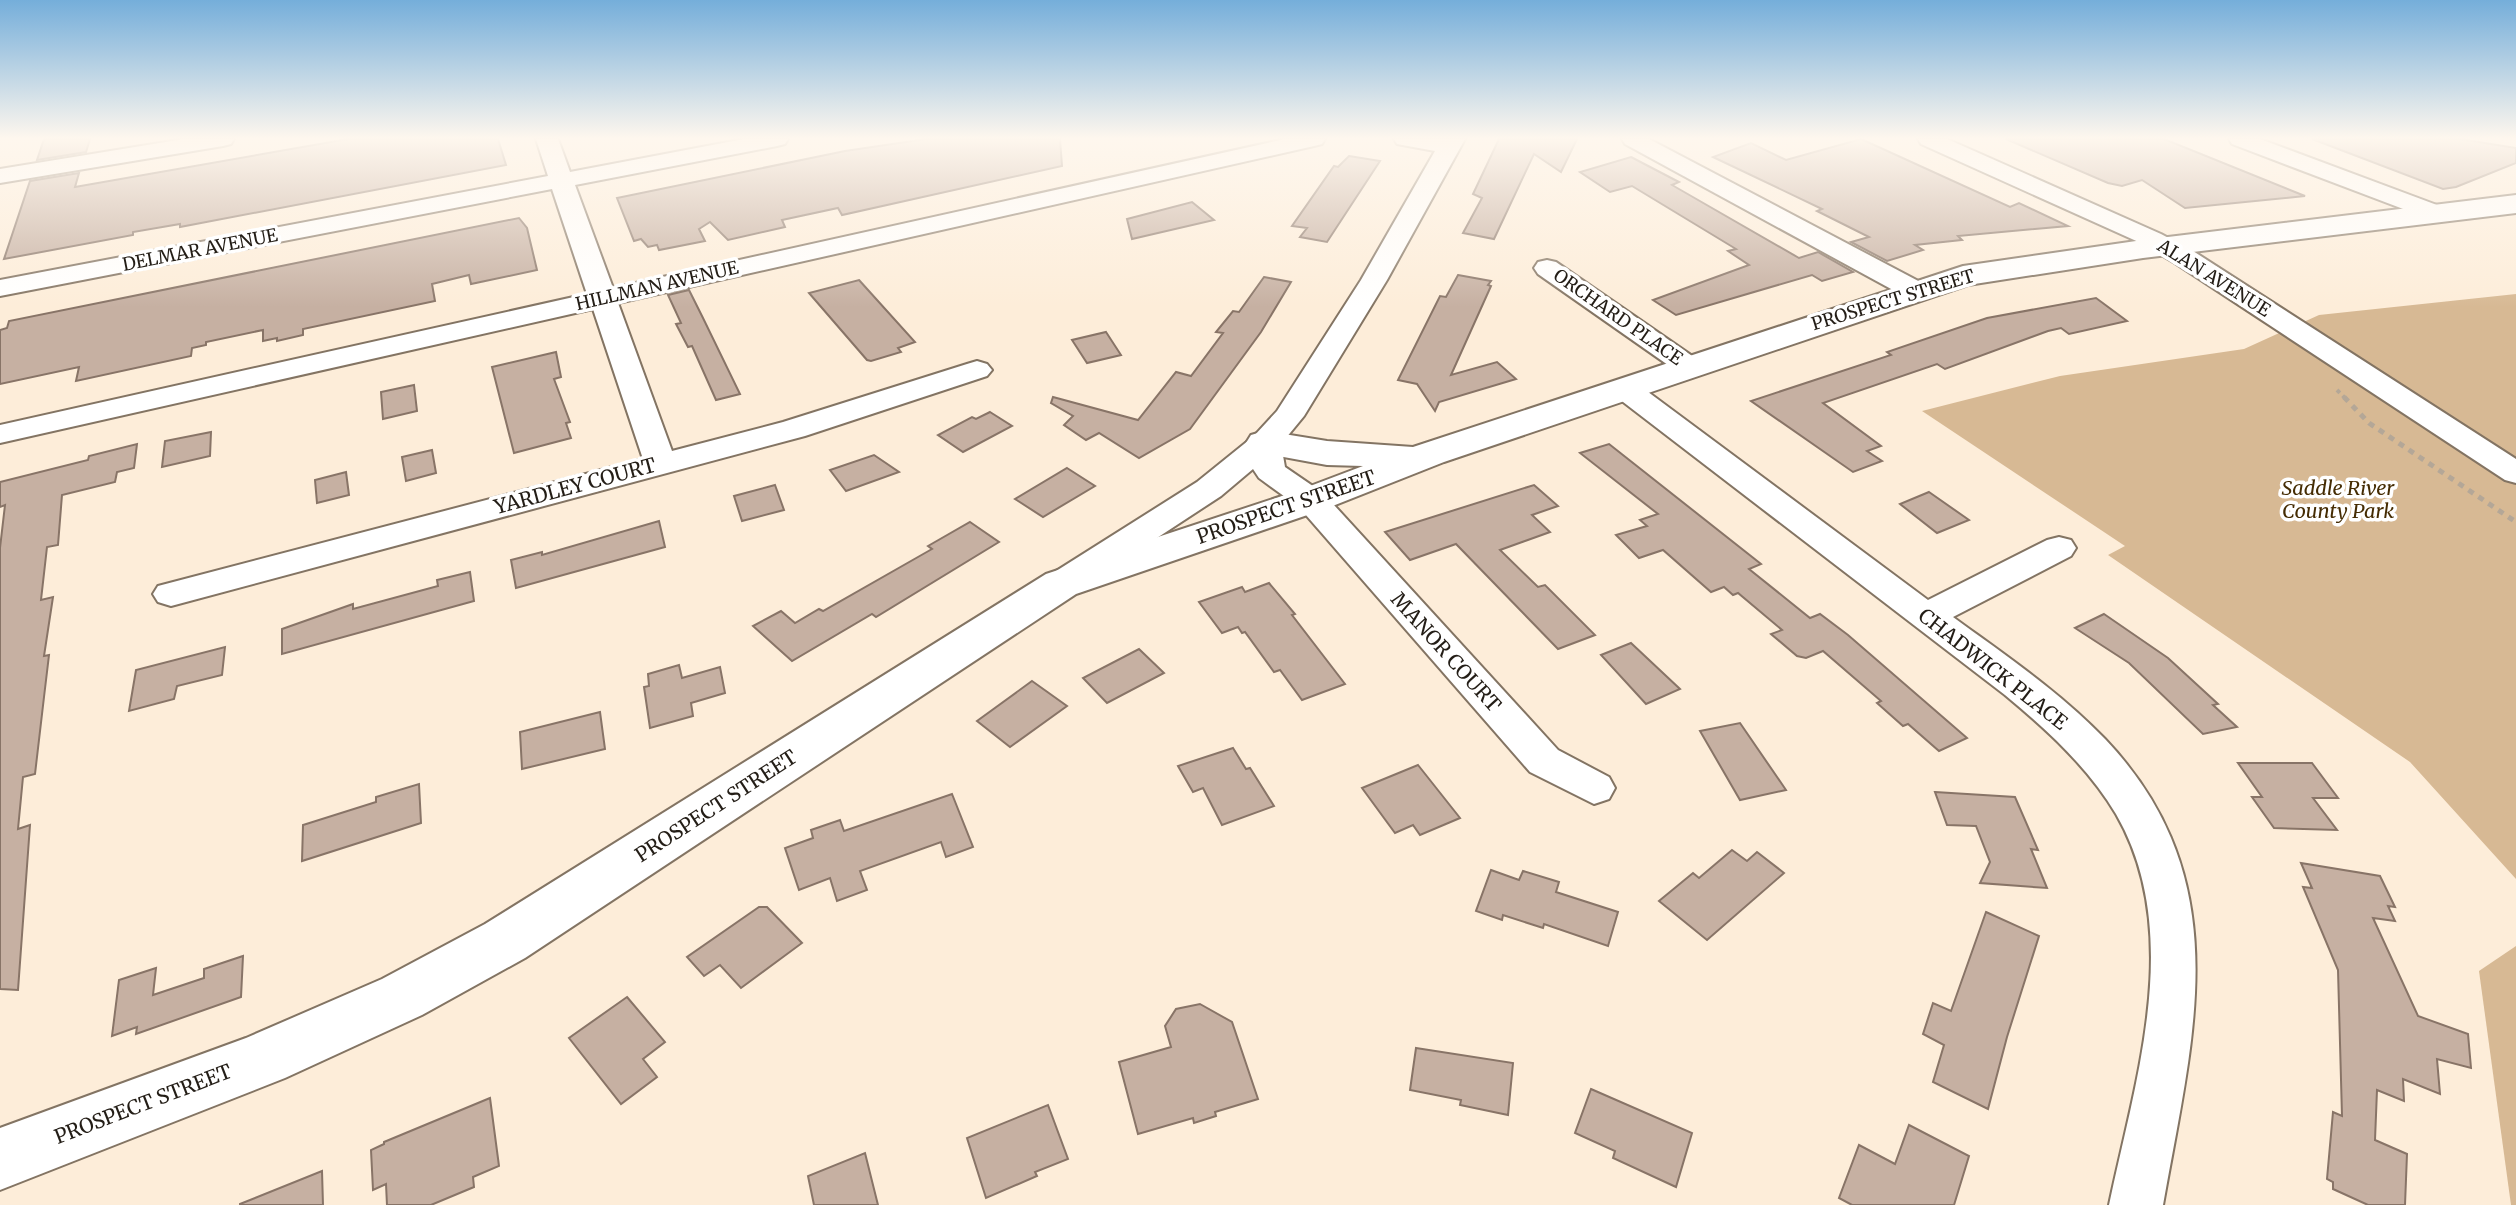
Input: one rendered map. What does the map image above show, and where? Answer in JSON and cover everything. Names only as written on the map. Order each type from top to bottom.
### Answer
[{"type":"main road","name":"PROSPECT STREET","points":[[0,1159],[264,1059],[402,997],[505,941],[1061,584],[1311,500],[1430,454],[1963,276],[2165,247],[2516,204]]},
{"type":"main road","name":"PROSPECT STREET","points":[[1265,443],[1374,457],[1430,454]]},
{"type":"street","name":"DELMAR AVENUE","points":[[0,288],[489,195]]},
{"type":"street","points":[[569,195],[601,298],[660,463]]},
{"type":"street","name":"HILLMAN AVENUE","points":[[0,434],[1062,195]]},
{"type":"street","points":[[1061,584],[1209,489],[1265,443],[1308,390],[1422,195]]},
{"type":"street","points":[[1738,195],[1914,290]]},
{"type":"street","name":"ALAN AVENUE","points":[[2052,195],[2165,247],[2516,473]]},
{"type":"street","points":[[2389,195],[2436,213]]},
{"type":"street","name":"ORCHARD PLACE","points":[[1547,268],[1688,366]]},
{"type":"street","name":"YARDLEY COURT","points":[[171,594],[794,429],[977,370]]},
{"type":"street","name":"CHADWICK PLACE","points":[[1625,389],[2050,711],[2082,740],[2113,776],[2137,814],[2153,849],[2168,897],[2176,954],[2172,1012],[2136,1205]]},
{"type":"street","name":"MANOR COURT","points":[[1265,443],[1270,471],[1311,500],[1544,761],[1594,788]]},
{"type":"street","points":[[1926,616],[2059,548]]},
{"type":"green space","name":"Saddle River County Park","points":[[2516,294],[2516,879],[2410,762],[2108,555],[2125,546],[1922,411],[2060,376],[2244,349],[2319,315]]},
{"type":"green space","points":[[2516,946],[2516,1205],[2511,1205],[2479,971]]},
{"type":"building","points":[[25,195],[347,195],[180,227],[180,224],[133,232],[133,235],[4,259]]},
{"type":"building","points":[[630,195],[931,195],[842,215],[838,208],[782,220],[785,227],[728,240],[710,222],[699,229],[705,241],[659,250],[657,245],[648,247],[641,239],[634,241],[617,198]]},
{"type":"building","points":[[1314,195],[1358,195],[1327,242],[1300,237],[1307,228],[1292,226]]},
{"type":"building","points":[[1476,195],[1515,195],[1494,239],[1463,233],[1482,198]]},
{"type":"building","points":[[1647,195],[1690,195],[1799,258],[1818,252],[1853,272],[1822,281],[1812,275],[1676,315],[1653,300],[1749,265],[1728,251],[1736,249]]},
{"type":"building","points":[[1793,195],[1984,195],[2010,207],[2019,203],[2068,226],[1958,236],[1962,240],[1915,245],[1923,250],[1887,261],[1851,242],[1869,237],[1817,211],[1822,209]]},
{"type":"building","points":[[2165,195],[2305,196],[2185,208]]},
{"type":"building","points":[[1192,202],[1214,220],[1132,239],[1127,219]]},
{"type":"building","points":[[519,218],[527,228],[537,270],[471,284],[469,275],[432,284],[435,301],[303,329],[303,335],[277,341],[277,338],[263,341],[263,330],[206,342],[206,345],[192,348],[191,356],[76,381],[79,367],[0,384],[0,330],[7,328],[9,321]]},
{"type":"building","points":[[1458,275],[1491,281],[1488,285],[1491,286],[1451,375],[1497,362],[1516,379],[1439,402],[1435,411],[1417,384],[1398,380],[1440,296],[1446,297]]},
{"type":"building","points":[[1264,277],[1291,282],[1261,332],[1190,429],[1139,458],[1099,433],[1086,440],[1064,425],[1073,416],[1051,403],[1053,397],[1138,420],[1176,372],[1191,376],[1223,333],[1216,332],[1233,311],[1239,312]]},
{"type":"building","points":[[859,280],[915,342],[898,348],[901,352],[867,360],[809,293]]},
{"type":"building","points":[[689,290],[740,394],[716,400],[692,346],[688,347],[676,324],[681,323],[668,295]]},
{"type":"building","points":[[2096,298],[2127,321],[2069,334],[2061,328],[2048,331],[1945,369],[1937,364],[1823,403],[1881,446],[1867,451],[1882,461],[1853,472],[1751,401],[1891,355],[1887,352],[1987,318]]},
{"type":"building","points":[[1106,332],[1121,355],[1087,363],[1072,340]]},
{"type":"building","points":[[556,352],[561,377],[554,379],[570,422],[566,423],[571,438],[514,453],[492,367]]},
{"type":"building","points":[[414,385],[417,411],[383,419],[381,392]]},
{"type":"building","points":[[990,412],[1012,426],[963,452],[938,435],[972,417],[976,419]]},
{"type":"building","points":[[211,432],[210,456],[162,467],[165,441]]},
{"type":"building","points":[[137,444],[134,468],[117,472],[115,482],[62,495],[58,545],[47,547],[41,600],[53,597],[44,656],[49,655],[35,774],[23,777],[18,829],[30,825],[18,990],[0,989],[0,548],[5,505],[0,507],[0,482]]},
{"type":"building","points":[[1609,444],[1761,564],[1749,569],[1810,618],[1820,614],[1848,635],[1967,738],[1939,751],[1908,724],[1903,726],[1877,703],[1881,701],[1823,651],[1806,658],[1797,656],[1771,634],[1782,630],[1738,593],[1733,595],[1724,587],[1711,592],[1663,550],[1639,558],[1616,535],[1647,526],[1640,520],[1658,514],[1580,453]]},
{"type":"building","points":[[432,450],[436,473],[406,481],[402,457]]},
{"type":"building","points":[[874,455],[899,472],[846,491],[830,470]]},
{"type":"building","points":[[1067,468],[1095,486],[1043,517],[1015,499]]},
{"type":"building","points":[[346,472],[349,495],[317,503],[315,480]]},
{"type":"building","points":[[775,485],[784,510],[742,521],[734,496]]},
{"type":"building","points":[[1534,485],[1558,506],[1532,515],[1550,532],[1500,550],[1538,587],[1545,585],[1595,635],[1558,649],[1456,544],[1410,560],[1385,532]]},
{"type":"building","points":[[1929,492],[1969,520],[1937,533],[1900,504]]},
{"type":"building","points":[[659,521],[665,547],[516,588],[511,560],[542,552],[542,555]]},
{"type":"building","points":[[970,522],[999,542],[876,617],[872,614],[792,661],[753,626],[781,611],[795,623],[819,609],[823,611],[932,549],[928,546]]},
{"type":"building","points":[[470,572],[474,601],[282,654],[282,629],[353,604],[353,609],[438,586],[437,580]]},
{"type":"building","points":[[1269,583],[1345,684],[1302,700],[1280,670],[1274,672],[1245,632],[1242,633],[1238,627],[1222,633],[1199,602],[1242,587],[1245,592]]},
{"type":"building","points":[[2104,614],[2168,658],[2218,704],[2213,705],[2237,727],[2203,734],[2129,663],[2075,628]]},
{"type":"building","points":[[1631,643],[1680,689],[1646,704],[1601,655]]},
{"type":"building","points":[[225,647],[222,675],[177,686],[174,699],[129,711],[136,670]]},
{"type":"building","points":[[1139,649],[1164,673],[1107,703],[1083,678]]},
{"type":"building","points":[[679,665],[682,678],[720,667],[725,693],[691,703],[693,716],[650,728],[644,687],[649,686],[648,674]]},
{"type":"building","points":[[1032,681],[1067,706],[1010,747],[977,721]]},
{"type":"building","points":[[600,712],[605,749],[522,769],[520,732]]},
{"type":"building","points":[[1740,723],[1786,790],[1740,800],[1700,731]]},
{"type":"building","points":[[1233,748],[1274,806],[1222,825],[1203,788],[1193,792],[1178,766]]},
{"type":"building","points":[[2238,763],[2312,763],[2338,798],[2313,798],[2337,830],[2274,828],[2252,797],[2262,797]]},
{"type":"building","points":[[1418,765],[1460,818],[1420,835],[1413,825],[1395,833],[1362,788]]},
{"type":"building","points":[[419,784],[421,823],[302,861],[303,825],[376,802],[376,797]]},
{"type":"building","points":[[1935,792],[2015,797],[2038,850],[2031,849],[2047,888],[1980,883],[1990,862],[1976,826],[1947,825]]},
{"type":"building","points":[[952,794],[973,847],[946,857],[941,842],[860,871],[867,890],[837,901],[830,878],[799,890],[785,848],[813,838],[811,830],[840,820],[844,831]]},
{"type":"building","points":[[1732,850],[1747,861],[1757,852],[1784,873],[1707,940],[1659,901],[1693,873],[1699,878]]},
{"type":"building","points":[[2301,863],[2380,876],[2395,907],[2388,906],[2395,921],[2373,918],[2418,1016],[2468,1034],[2471,1068],[2437,1059],[2440,1094],[2403,1079],[2404,1101],[2377,1090],[2375,1140],[2407,1154],[2405,1205],[2368,1205],[2333,1189],[2333,1182],[2327,1179],[2333,1112],[2342,1116],[2338,970],[2303,887],[2312,888]]},
{"type":"building","points":[[1491,870],[1519,880],[1523,871],[1559,882],[1556,892],[1618,912],[1608,946],[1544,924],[1543,928],[1503,915],[1502,920],[1476,911]]},
{"type":"building","points":[[759,907],[767,907],[802,943],[741,988],[720,965],[704,976],[687,957]]},
{"type":"building","points":[[1986,912],[2039,936],[1988,1109],[1933,1082],[1944,1045],[1923,1034],[1933,1003],[1951,1011]]},
{"type":"building","points":[[243,956],[241,997],[136,1034],[137,1027],[112,1036],[119,980],[156,968],[153,995],[204,978],[204,969]]},
{"type":"building","points":[[627,997],[665,1042],[643,1059],[657,1077],[621,1104],[569,1038]]},
{"type":"building","points":[[1200,1004],[1232,1022],[1258,1099],[1215,1112],[1216,1116],[1194,1123],[1193,1118],[1138,1134],[1119,1062],[1171,1047],[1165,1026],[1176,1009]]},
{"type":"building","points":[[1416,1048],[1513,1063],[1508,1115],[1460,1105],[1461,1100],[1410,1090]]},
{"type":"building","points":[[1591,1089],[1692,1133],[1676,1187],[1613,1158],[1615,1151],[1575,1133]]},
{"type":"building","points":[[490,1098],[499,1166],[473,1177],[474,1187],[431,1205],[387,1205],[386,1184],[373,1190],[371,1150]]},
{"type":"building","points":[[1048,1105],[1068,1159],[1035,1172],[1037,1176],[986,1198],[967,1138]]},
{"type":"building","points":[[1909,1125],[1969,1156],[1954,1205],[1852,1205],[1839,1198],[1859,1145],[1895,1164]]},
{"type":"building","points":[[865,1153],[878,1205],[814,1205],[808,1176]]},
{"type":"building","points":[[322,1171],[323,1205],[240,1205],[240,1204]]}]
